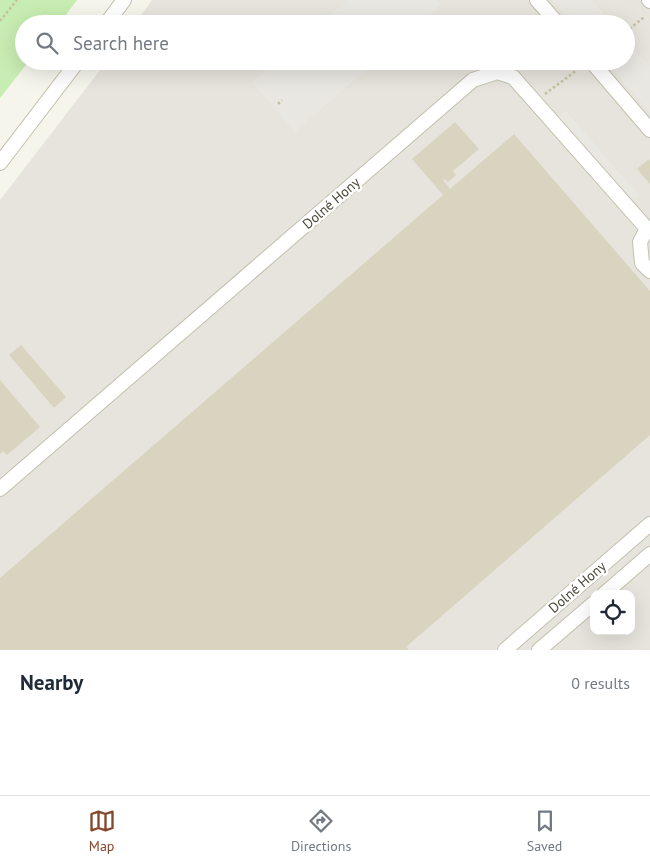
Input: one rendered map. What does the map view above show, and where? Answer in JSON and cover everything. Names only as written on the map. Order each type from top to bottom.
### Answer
[{"type":"street","points":[[113,15],[124,0]]},
{"type":"street","points":[[537,0],[550,15]]},
{"type":"street","points":[[0,162],[71,70]]},
{"type":"street","points":[[599,70],[650,130]]},
{"type":"street","name":"Dolné Hony","points":[[0,489],[473,80],[497,72],[513,77],[649,231]]},
{"type":"street","points":[[649,231],[640,242],[642,263],[650,271]]},
{"type":"street","name":"Dolné Hony","points":[[505,650],[650,524]]},
{"type":"street","points":[[609,590],[650,554]]},
{"type":"street","points":[[539,650],[590,606]]},
{"type":"path","points":[[0,21],[16,0]]},
{"type":"path","points":[[635,24],[644,16]]},
{"type":"path","points":[[536,101],[577,70]]},
{"type":"path","points":[[278,104],[282,100]]},
{"type":"shaded area","points":[[152,0],[650,0],[650,650],[0,650],[0,200],[100,70],[635,70],[635,15],[141,15]]},
{"type":"shaded area","points":[[347,0],[437,0],[441,5],[430,15],[330,15]]},
{"type":"shaded area","points":[[552,0],[592,0],[604,15],[565,15]]},
{"type":"shaded area","points":[[635,50],[650,67],[650,113],[613,70],[635,70]]},
{"type":"shaded area","points":[[266,70],[366,70],[295,132],[252,82]]},
{"type":"shaded area","points":[[566,111],[639,195],[632,202],[558,117]]},
{"type":"green space","points":[[0,0],[77,0],[66,15],[15,15],[15,70],[22,70],[0,98]]},
{"type":"building","points":[[455,122],[479,149],[453,171],[456,175],[448,182],[445,179],[443,180],[450,189],[514,134],[650,291],[650,435],[406,647],[409,650],[0,650],[0,578],[443,195],[412,159]]},
{"type":"building","points":[[649,159],[650,161],[650,184],[637,169]]},
{"type":"building","points":[[21,345],[66,397],[54,408],[9,355]]},
{"type":"building","points":[[0,380],[40,427],[7,455],[3,451],[0,454]]}]
